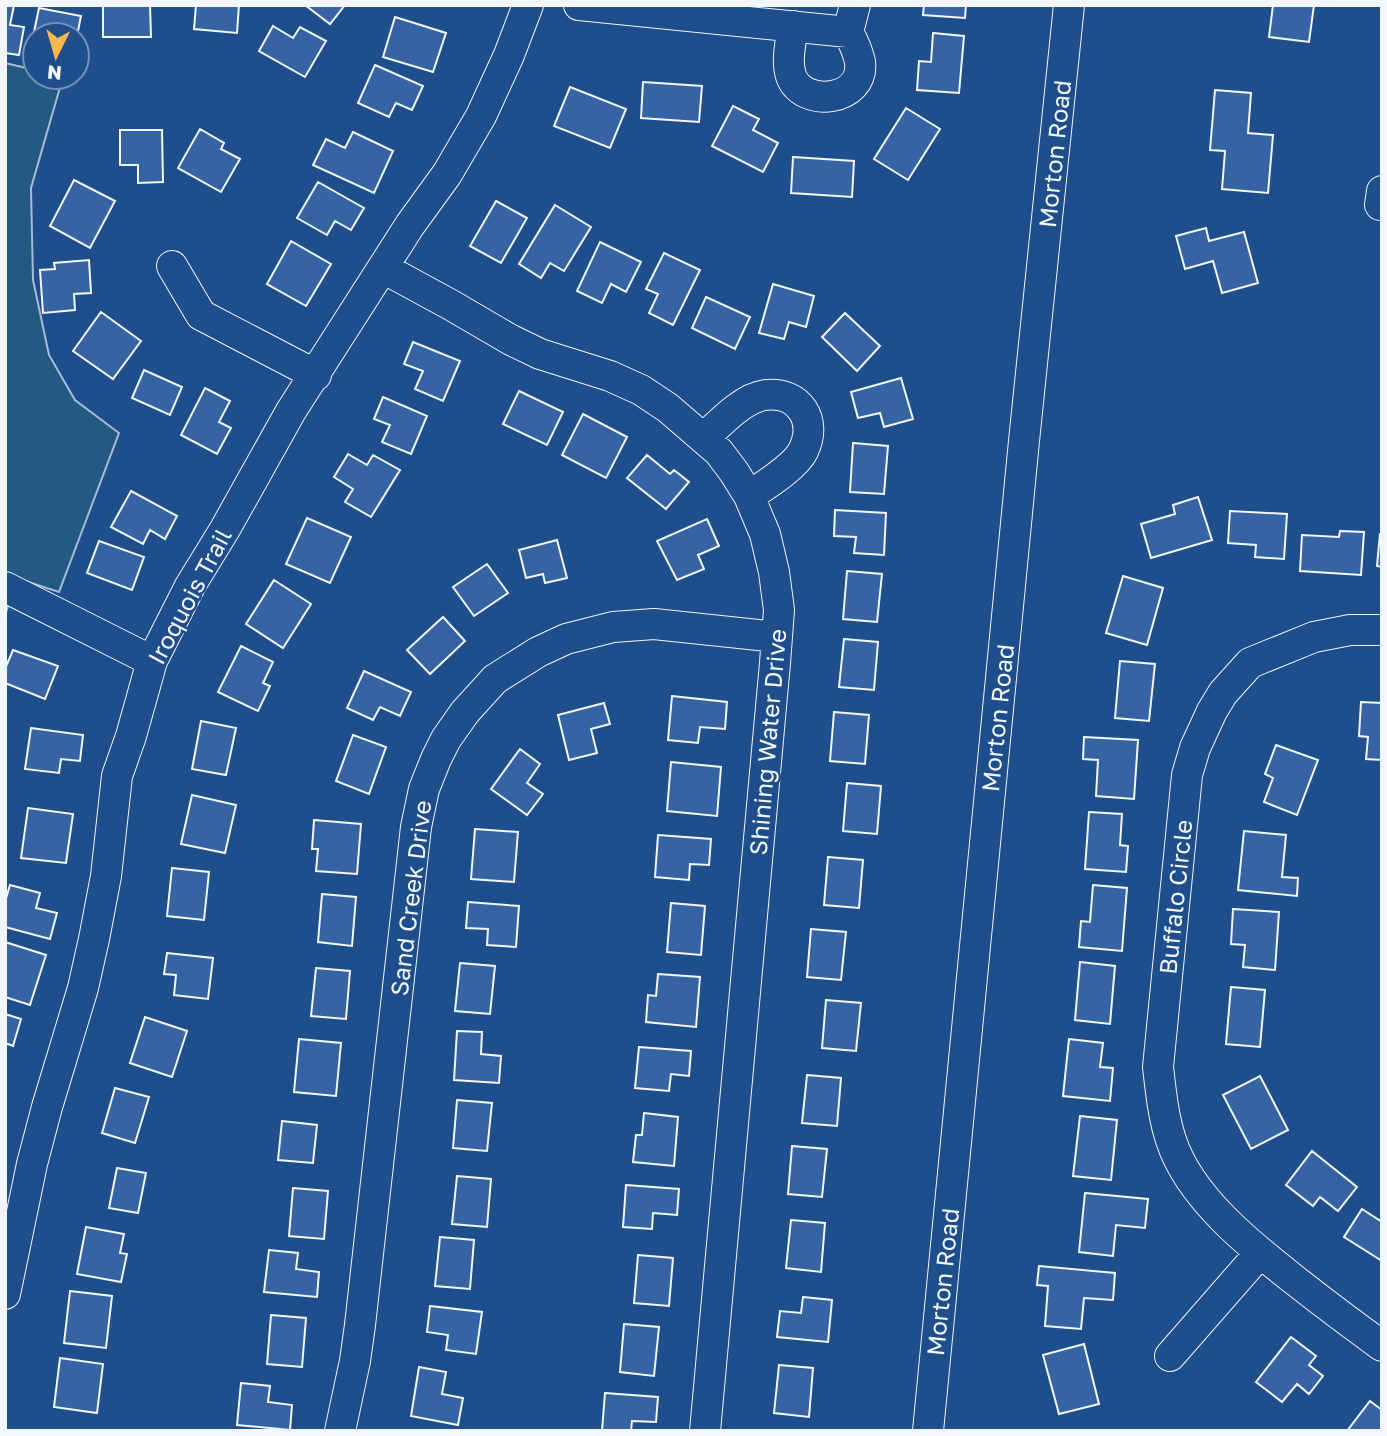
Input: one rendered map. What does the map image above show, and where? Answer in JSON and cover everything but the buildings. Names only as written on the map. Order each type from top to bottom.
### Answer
[{"type":"street","name":"Iroquois Trail","points":[[6,1285],[32,1164],[92,951],[106,876],[117,776],[152,661],[190,586],[291,411],[410,225],[447,174],[481,116],[528,5]]},
{"type":"street","points":[[579,5],[793,26],[852,18],[860,64],[857,80],[845,93],[829,97],[809,94],[797,86],[789,65],[793,26]]},
{"type":"street","name":"Morton Road","points":[[928,1431],[1069,5]]},
{"type":"street","points":[[1382,191],[1382,205]]},
{"type":"street","points":[[172,266],[201,315],[316,375]]},
{"type":"street","name":"Shining Water Drive","points":[[383,268],[511,340],[540,354],[610,376],[642,390],[668,408],[704,438],[727,462],[749,496],[765,534],[775,572],[779,610],[705,1431]]},
{"type":"street","points":[[704,438],[743,404],[765,395],[789,397],[805,411],[810,432],[802,453],[780,475],[749,496]]},
{"type":"street","points":[[5,587],[152,661]]},
{"type":"street","name":"Sand Creek Drive","points":[[341,1431],[360,1325],[416,827],[424,789],[446,739],[495,679],[538,652],[566,639],[613,627],[654,624],[777,637]]},
{"type":"street","name":"Buffalo Circle","points":[[1382,630],[1350,630],[1314,637],[1250,663],[1212,711],[1195,748],[1187,775],[1158,1067],[1162,1106],[1171,1142],[1186,1172],[1212,1207],[1260,1253],[1382,1346]]},
{"type":"street","points":[[1170,1356],[1260,1253]]},
{"type":"shaded area","points":[[5,63],[21,67],[21,91],[59,91],[31,188],[33,280],[49,355],[75,400],[119,433],[59,592],[22,580],[5,616]]}]
